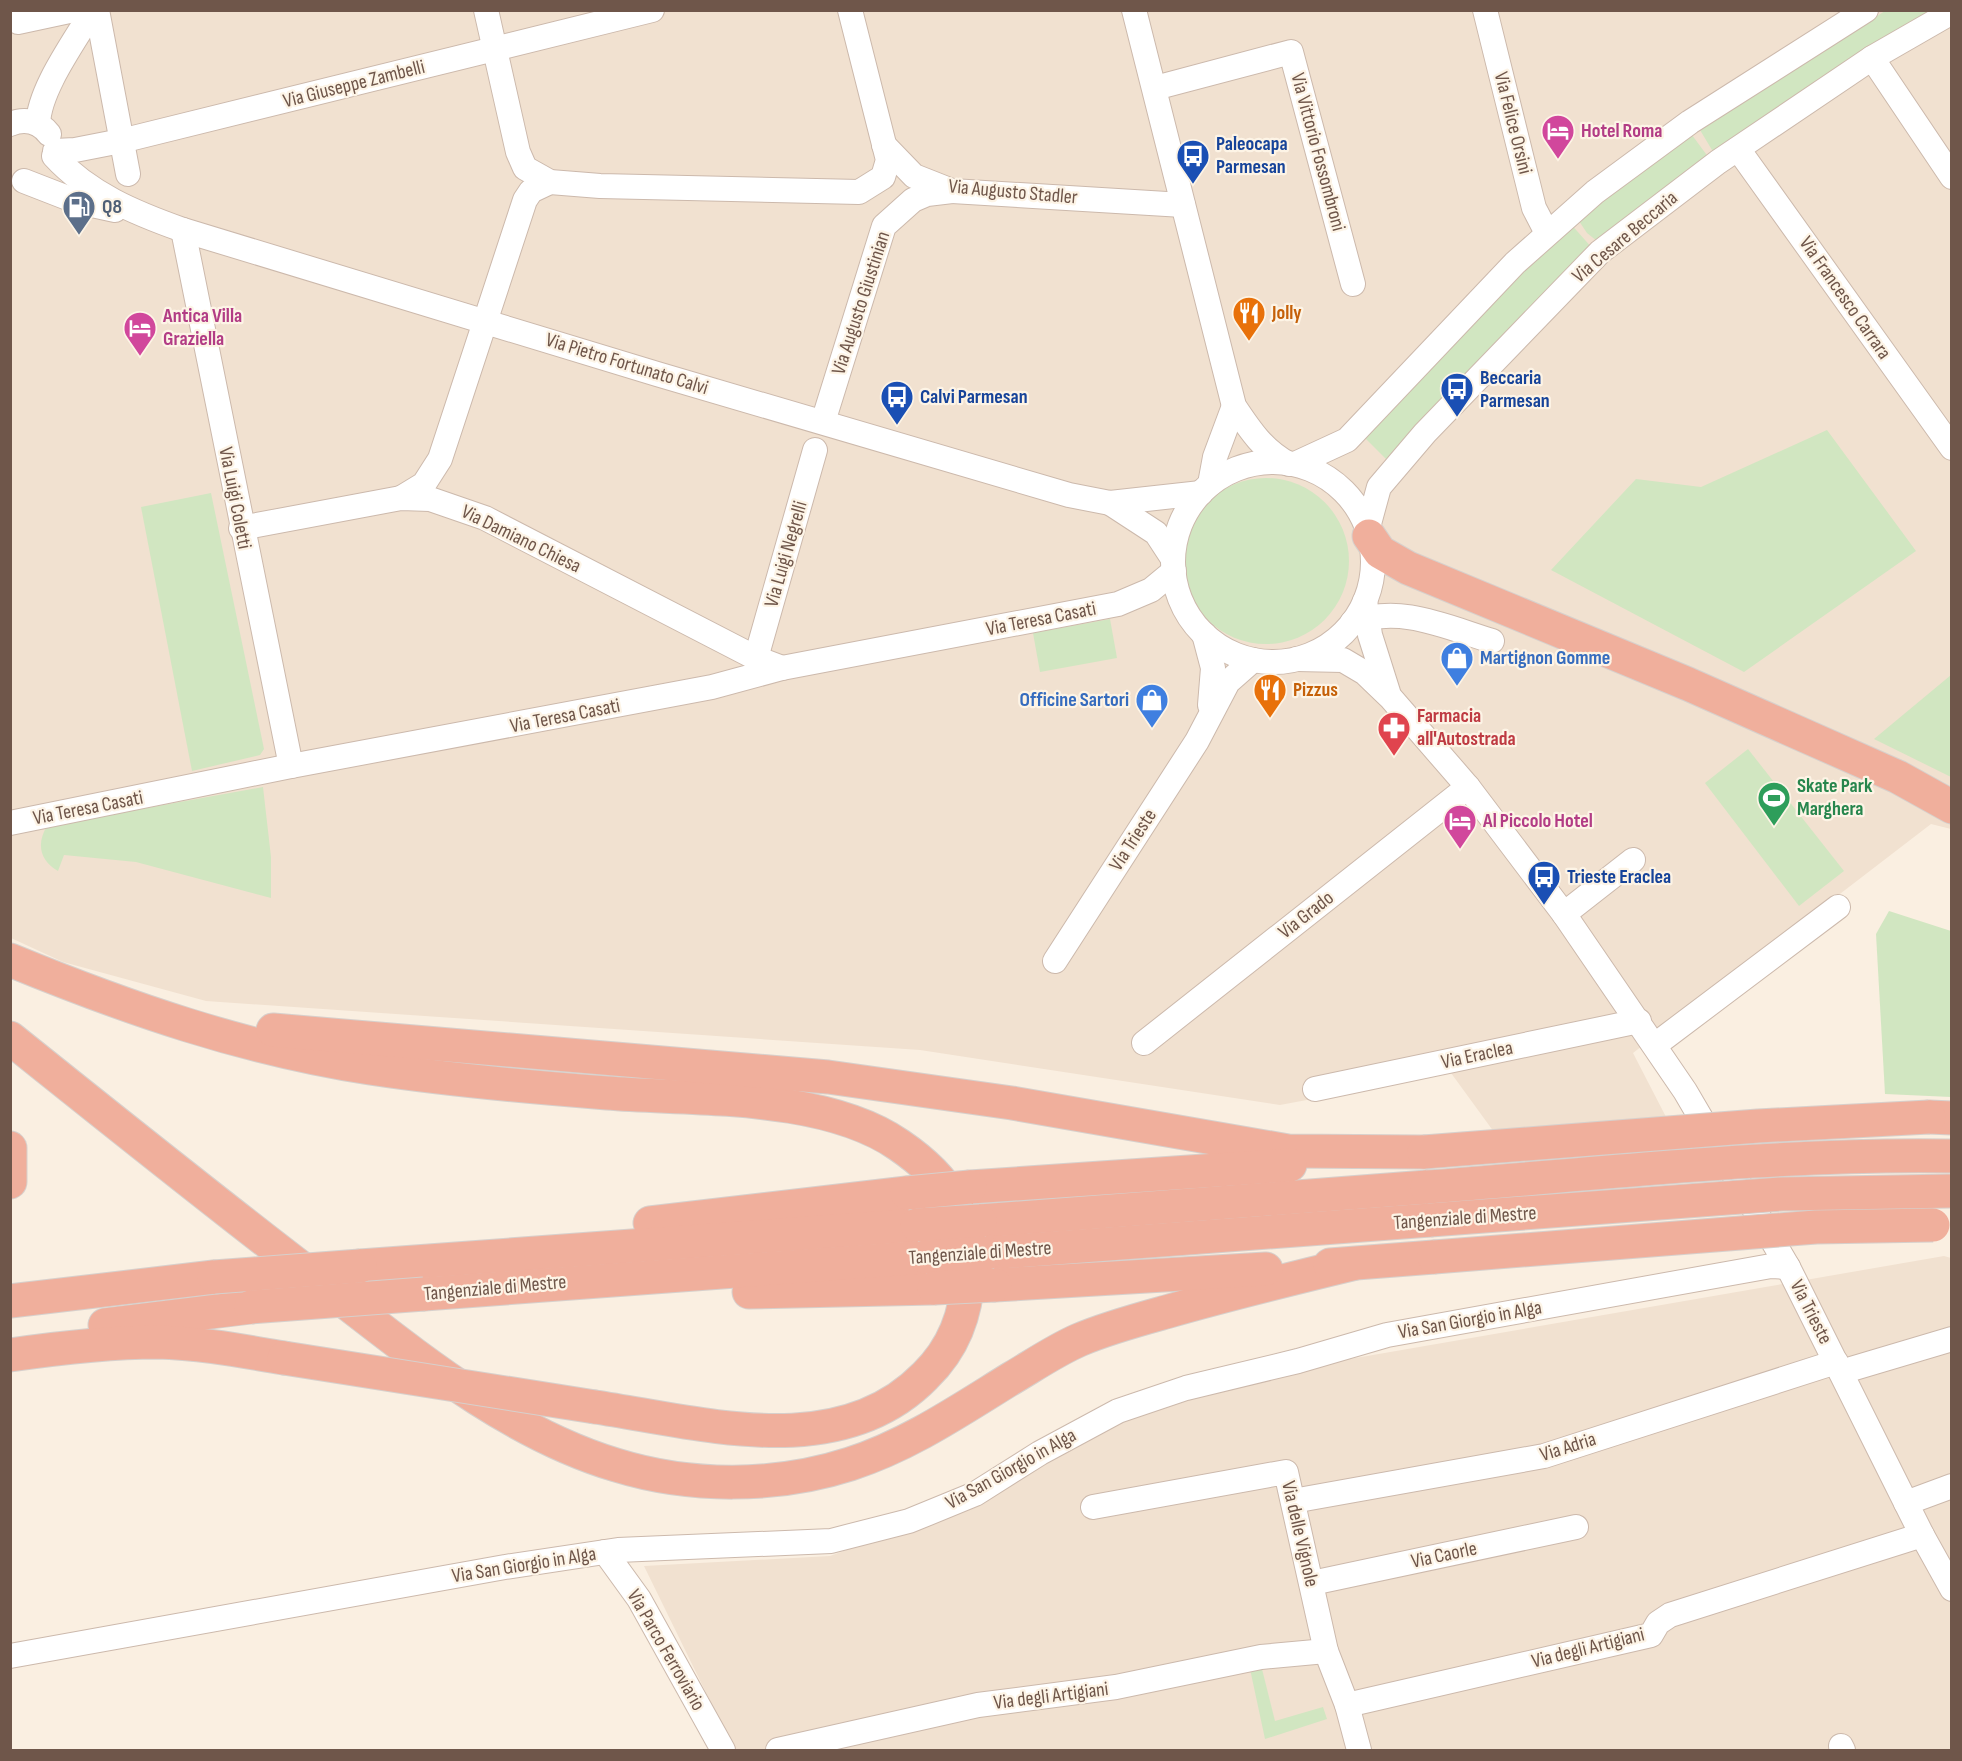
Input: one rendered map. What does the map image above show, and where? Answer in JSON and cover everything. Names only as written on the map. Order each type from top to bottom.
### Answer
[{"type":"highway","points":[[1368,533],[1380,552],[1408,568],[1688,684],[1898,777],[1952,807]]},
{"type":"highway","points":[[10,960],[170,1021],[235,1041],[367,1068],[431,1077],[605,1093],[746,1102],[836,1116],[876,1131],[924,1164],[952,1195],[963,1220],[967,1246],[967,1290],[964,1313],[955,1335],[939,1362],[916,1386],[891,1404],[852,1421],[806,1430],[734,1428],[211,1346],[155,1342],[89,1345],[10,1355]]},
{"type":"highway","points":[[129,1005],[223,1023],[303,1034],[828,1077],[1012,1103],[1288,1151],[1424,1152]]},
{"type":"highway","points":[[10,1038],[222,1208],[486,1403],[543,1435],[595,1458],[630,1470],[677,1478],[744,1482],[813,1474],[878,1454],[926,1430],[1078,1340],[1228,1294],[1352,1264]]},
{"type":"highway","points":[[374,1262],[417,1243],[441,1239],[664,1221],[970,1187],[1758,1126],[1940,1117]]},
{"type":"highway","points":[[10,1182],[11,1149]]},
{"type":"highway","name":"Tangenziale di Mestre","points":[[10,1300],[374,1262],[980,1221],[1777,1161],[1895,1155],[1952,1156]]},
{"type":"highway","name":"Tangenziale di Mestre","points":[[10,1336],[251,1307],[467,1290],[1782,1194],[1952,1191]]},
{"type":"highway","points":[[467,1290],[497,1301],[520,1304],[784,1290],[934,1288],[1352,1264],[1816,1227],[1942,1226]]},
{"type":"street","points":[[18,22],[74,10]]},
{"type":"street","points":[[21,118],[38,111],[95,10]]},
{"type":"street","points":[[95,10],[128,174]]},
{"type":"street","points":[[486,10],[518,152],[525,168],[550,183]]},
{"type":"street","name":"Via Giuseppe Zambelli","points":[[55,154],[121,141],[652,10]]},
{"type":"street","points":[[850,10],[888,160],[883,177],[859,192]]},
{"type":"street","points":[[1134,10],[1234,406],[1259,443],[1273,455],[1320,474],[1342,491],[1355,506],[1368,533],[1372,563],[1361,613],[1326,646],[1297,659],[1279,662],[1253,660],[1231,653],[1204,634],[1183,605],[1173,565],[1182,521],[1206,488],[1234,406]]},
{"type":"street","name":"Via Felice Orsini","points":[[1485,10],[1534,208],[1547,233]]},
{"type":"street","points":[[1206,488],[1234,470],[1251,465],[1292,464],[1347,440],[1547,233],[1595,192],[1690,122],[1866,10]]},
{"type":"street","name":"Via Cesare Beccaria","points":[[1368,533],[1379,488],[1425,433],[1600,252],[1738,149],[1872,58],[1952,12]]},
{"type":"street","name":"Via Vittorio Fossombroni","points":[[1155,88],[1291,52],[1353,284]]},
{"type":"street","points":[[1872,58],[1952,177]]},
{"type":"street","name":"Via Pietro Fortunato Calvi","points":[[21,118],[49,133],[55,154],[95,191],[146,217]]},
{"type":"street","name":"Via Augusto Stadler","points":[[884,145],[914,176],[952,190],[1183,206]]},
{"type":"street","name":"Via Francesco Carrara","points":[[1738,149],[1951,446]]},
{"type":"street","points":[[17,179],[42,176],[49,169],[55,154]]},
{"type":"street","name":"Via Pietro Fortunato Calvi","points":[[17,179],[78,202],[146,217],[972,468],[1110,504],[1156,533],[1173,565]]},
{"type":"street","points":[[401,498],[423,484],[440,459],[476,345],[487,322],[525,200],[531,191],[550,183],[859,192],[879,205],[884,226]]},
{"type":"street","name":"Via Augusto Giustinian","points":[[823,422],[884,226],[913,200],[927,194],[952,190]]},
{"type":"street","name":"Via Luigi Coletti","points":[[183,230],[241,528],[291,766]]},
{"type":"street","name":"Via Luigi Negrelli","points":[[756,658],[816,450]]},
{"type":"street","name":"Via Pietro Fortunato Calvi","points":[[1110,504],[1206,488]]},
{"type":"street","name":"Via Damiano Chiesa","points":[[241,528],[401,498],[430,499],[486,518],[756,658],[782,668]]},
{"type":"street","points":[[1118,604],[1151,590],[1173,565]]},
{"type":"street","points":[[1118,604],[1183,605]]},
{"type":"street","name":"Via Teresa Casati","points":[[10,823],[291,766],[712,687],[782,668],[1118,604]]},
{"type":"street","points":[[1361,613],[1407,615],[1492,641]]},
{"type":"street","name":"Via Trieste","points":[[1361,613],[1390,697]]},
{"type":"street","name":"Via Trieste","points":[[1204,634],[1213,668],[1208,717]]},
{"type":"street","name":"Via Trieste","points":[[1297,659],[1343,660],[1365,673],[1390,697],[1468,787],[1564,914],[1639,1021],[1788,1267],[1922,1535],[1952,1589]]},
{"type":"street","name":"Via Trieste","points":[[1055,962],[1197,741],[1230,678],[1253,660]]},
{"type":"street","name":"Via Grado","points":[[1144,1042],[1468,787]]},
{"type":"street","points":[[1564,914],[1633,860]]},
{"type":"street","points":[[1654,1045],[1838,907]]},
{"type":"street","name":"Via Eraclea","points":[[1315,1089],[1639,1021]]},
{"type":"street","name":"Via San Giorgio in Alga","points":[[10,1656],[493,1569],[605,1552],[831,1541],[909,1521],[975,1494],[1040,1453],[1118,1411],[1186,1388],[1298,1362],[1387,1335],[1760,1268],[1788,1267]]},
{"type":"street","name":"Via Adria","points":[[1293,1501],[1544,1456],[1839,1367],[1952,1339]]},
{"type":"street","name":"Via delle Vignole","points":[[1092,1507],[1286,1472],[1326,1651],[1347,1705],[1359,1750]]},
{"type":"street","points":[[1906,1503],[1952,1486]]},
{"type":"street","name":"Via Caorle","points":[[1312,1583],[1576,1527]]},
{"type":"street","name":"Via degli Artigiani","points":[[1347,1705],[1651,1635],[1658,1623],[1670,1615],[1922,1535]]},
{"type":"street","name":"Via Parco Ferroviario","points":[[605,1552],[639,1599],[723,1750]]},
{"type":"street","name":"Via degli Artigiani","points":[[778,1750],[978,1705],[1116,1688],[1261,1656],[1326,1651]]},
{"type":"shaded area","points":[[11,11],[1951,11],[1951,829],[1931,824],[1633,1053],[1680,1144],[1510,1154],[1451,1073],[1280,1105],[920,1050],[206,1001],[63,962],[11,938]]},
{"type":"shaded area","points":[[1944,1256],[1951,1258],[1951,1750],[734,1750],[644,1566],[830,1556],[985,1499],[1123,1418],[1292,1369]]},
{"type":"green space","points":[[1885,11],[1938,11],[1715,155],[1697,125],[1710,120]]},
{"type":"green space","points":[[1689,131],[1709,158],[1597,241],[1587,233],[1577,218]]},
{"type":"green space","points":[[1569,222],[1593,249],[1568,268],[1386,459],[1364,437]]},
{"type":"green space","points":[[1827,430],[1916,551],[1744,672],[1551,570],[1636,479],[1701,487]]},
{"type":"green space","points":[[1266,478],[1298,485],[1325,502],[1342,529],[1349,561],[1342,593],[1325,620],[1298,637],[1266,644],[1234,637],[1207,620],[1190,593],[1183,561],[1190,529],[1207,502],[1234,485]]},
{"type":"green space","points":[[211,493],[264,749],[260,755],[192,771],[141,507]]},
{"type":"green space","points":[[1110,619],[1117,658],[1040,672],[1033,633]]},
{"type":"green space","points":[[1951,675],[1951,777],[1874,739]]},
{"type":"green space","name":"Skate Park Marghera","points":[[1748,749],[1844,871],[1799,906],[1705,783]]},
{"type":"green space","points":[[263,787],[271,857],[271,898],[136,862],[64,855],[58,871],[47,862],[42,852],[42,839],[47,826]]},
{"type":"green space","points":[[1889,911],[1951,931],[1951,1097],[1885,1094],[1876,934]]},
{"type":"green space","points":[[1250,1669],[1262,1669],[1275,1721],[1323,1707],[1327,1719],[1265,1739]]},
{"type":"place","name":"Hotel Roma","points":[[1558,160]]},
{"type":"place","name":"Paleocapa Parmesan","points":[[1193,185]]},
{"type":"place","name":"Q8","points":[[79,236]]},
{"type":"place","name":"Jolly","points":[[1249,342]]},
{"type":"place","name":"Antica Villa Graziella","points":[[140,357]]},
{"type":"place","name":"Beccaria Parmesan","points":[[1457,418]]},
{"type":"place","name":"Calvi Parmesan","points":[[897,426]]},
{"type":"place","name":"Martignon Gomme","points":[[1457,687]]},
{"type":"place","name":"Pizzus","points":[[1270,719]]},
{"type":"place","name":"Officine Sartori","points":[[1152,729]]},
{"type":"place","name":"Farmacia all'Autostrada","points":[[1394,757]]},
{"type":"place","name":"Skate Park Marghera","points":[[1774,827]]},
{"type":"place","name":"Al Piccolo Hotel","points":[[1460,850]]},
{"type":"place","name":"Trieste Eraclea","points":[[1544,906]]}]
